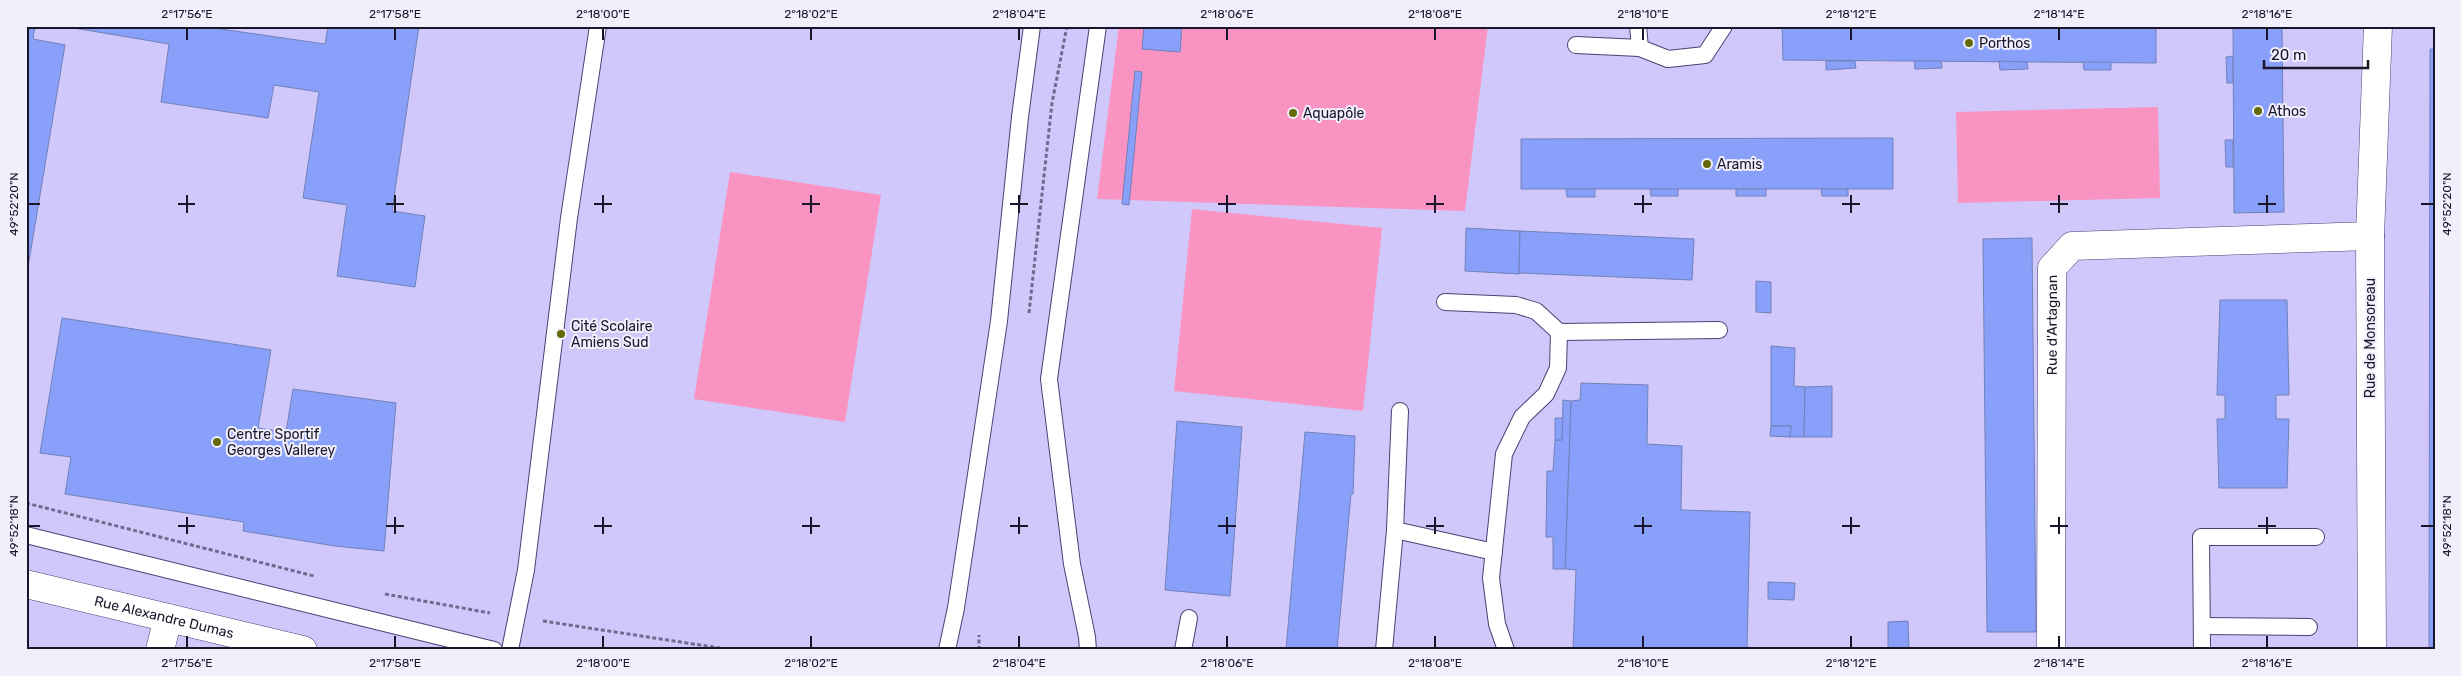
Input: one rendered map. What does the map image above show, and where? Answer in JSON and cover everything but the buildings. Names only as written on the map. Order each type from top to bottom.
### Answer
[{"type":"street","name":"Rue de Monsoreau","points":[[2372,650],[2370,236],[2378,26]]},
{"type":"street","name":"Rue d'Artagnan","points":[[2051,650],[2052,268],[2072,246],[2370,236]]},
{"type":"street","name":"Rue Alexandre Dumas","points":[[26,584],[303,650]]},
{"type":"street","points":[[160,650],[168,618]]},
{"type":"lane","points":[[510,650],[526,570],[569,218],[598,26]]},
{"type":"lane","points":[[947,650],[956,608],[999,321],[1020,116],[1032,26]]},
{"type":"lane","points":[[1088,650],[1072,564],[1049,379],[1098,26]]},
{"type":"lane","points":[[1638,26],[1640,48]]},
{"type":"lane","points":[[1576,45],[1640,48],[1668,59],[1705,54],[1724,26]]},
{"type":"lane","points":[[1445,302],[1516,305],[1536,311],[1559,332],[1719,330]]},
{"type":"lane","points":[[1506,650],[1497,624],[1491,578],[1504,454],[1522,417],[1546,394],[1558,368],[1559,332]]},
{"type":"lane","points":[[1384,650],[1395,530],[1400,411]]},
{"type":"lane","points":[[1395,530],[1494,552]]},
{"type":"lane","points":[[26,535],[494,650]]},
{"type":"lane","points":[[2202,650],[2201,537],[2316,537]]},
{"type":"lane","points":[[1183,650],[1189,618]]},
{"type":"lane","points":[[2202,626],[2309,628]]},
{"type":"path","points":[[26,503],[320,577]]},
{"type":"path","points":[[377,592],[517,618],[733,650]]},
{"type":"shaded area","name":"Aquapôle","points":[[1119,26],[1488,26],[1465,211],[1097,199]]},
{"type":"shaded area","points":[[2158,107],[2160,198],[1958,203],[1956,112]]},
{"type":"shaded area","points":[[730,172],[881,195],[845,422],[694,399]]},
{"type":"shaded area","points":[[1192,209],[1382,228],[1363,411],[1174,391]]},
{"type":"place","name":"Porthos","points":[[1969,43]]},
{"type":"place","name":"Athos","points":[[2258,111]]},
{"type":"place","name":"Aquapôle","points":[[1293,113]]},
{"type":"place","name":"Aramis","points":[[1707,164]]},
{"type":"place","name":"Cité Scolaire Amiens Sud","points":[[561,334]]},
{"type":"place","name":"Centre Sportif Georges Vallerey","points":[[217,442]]}]
